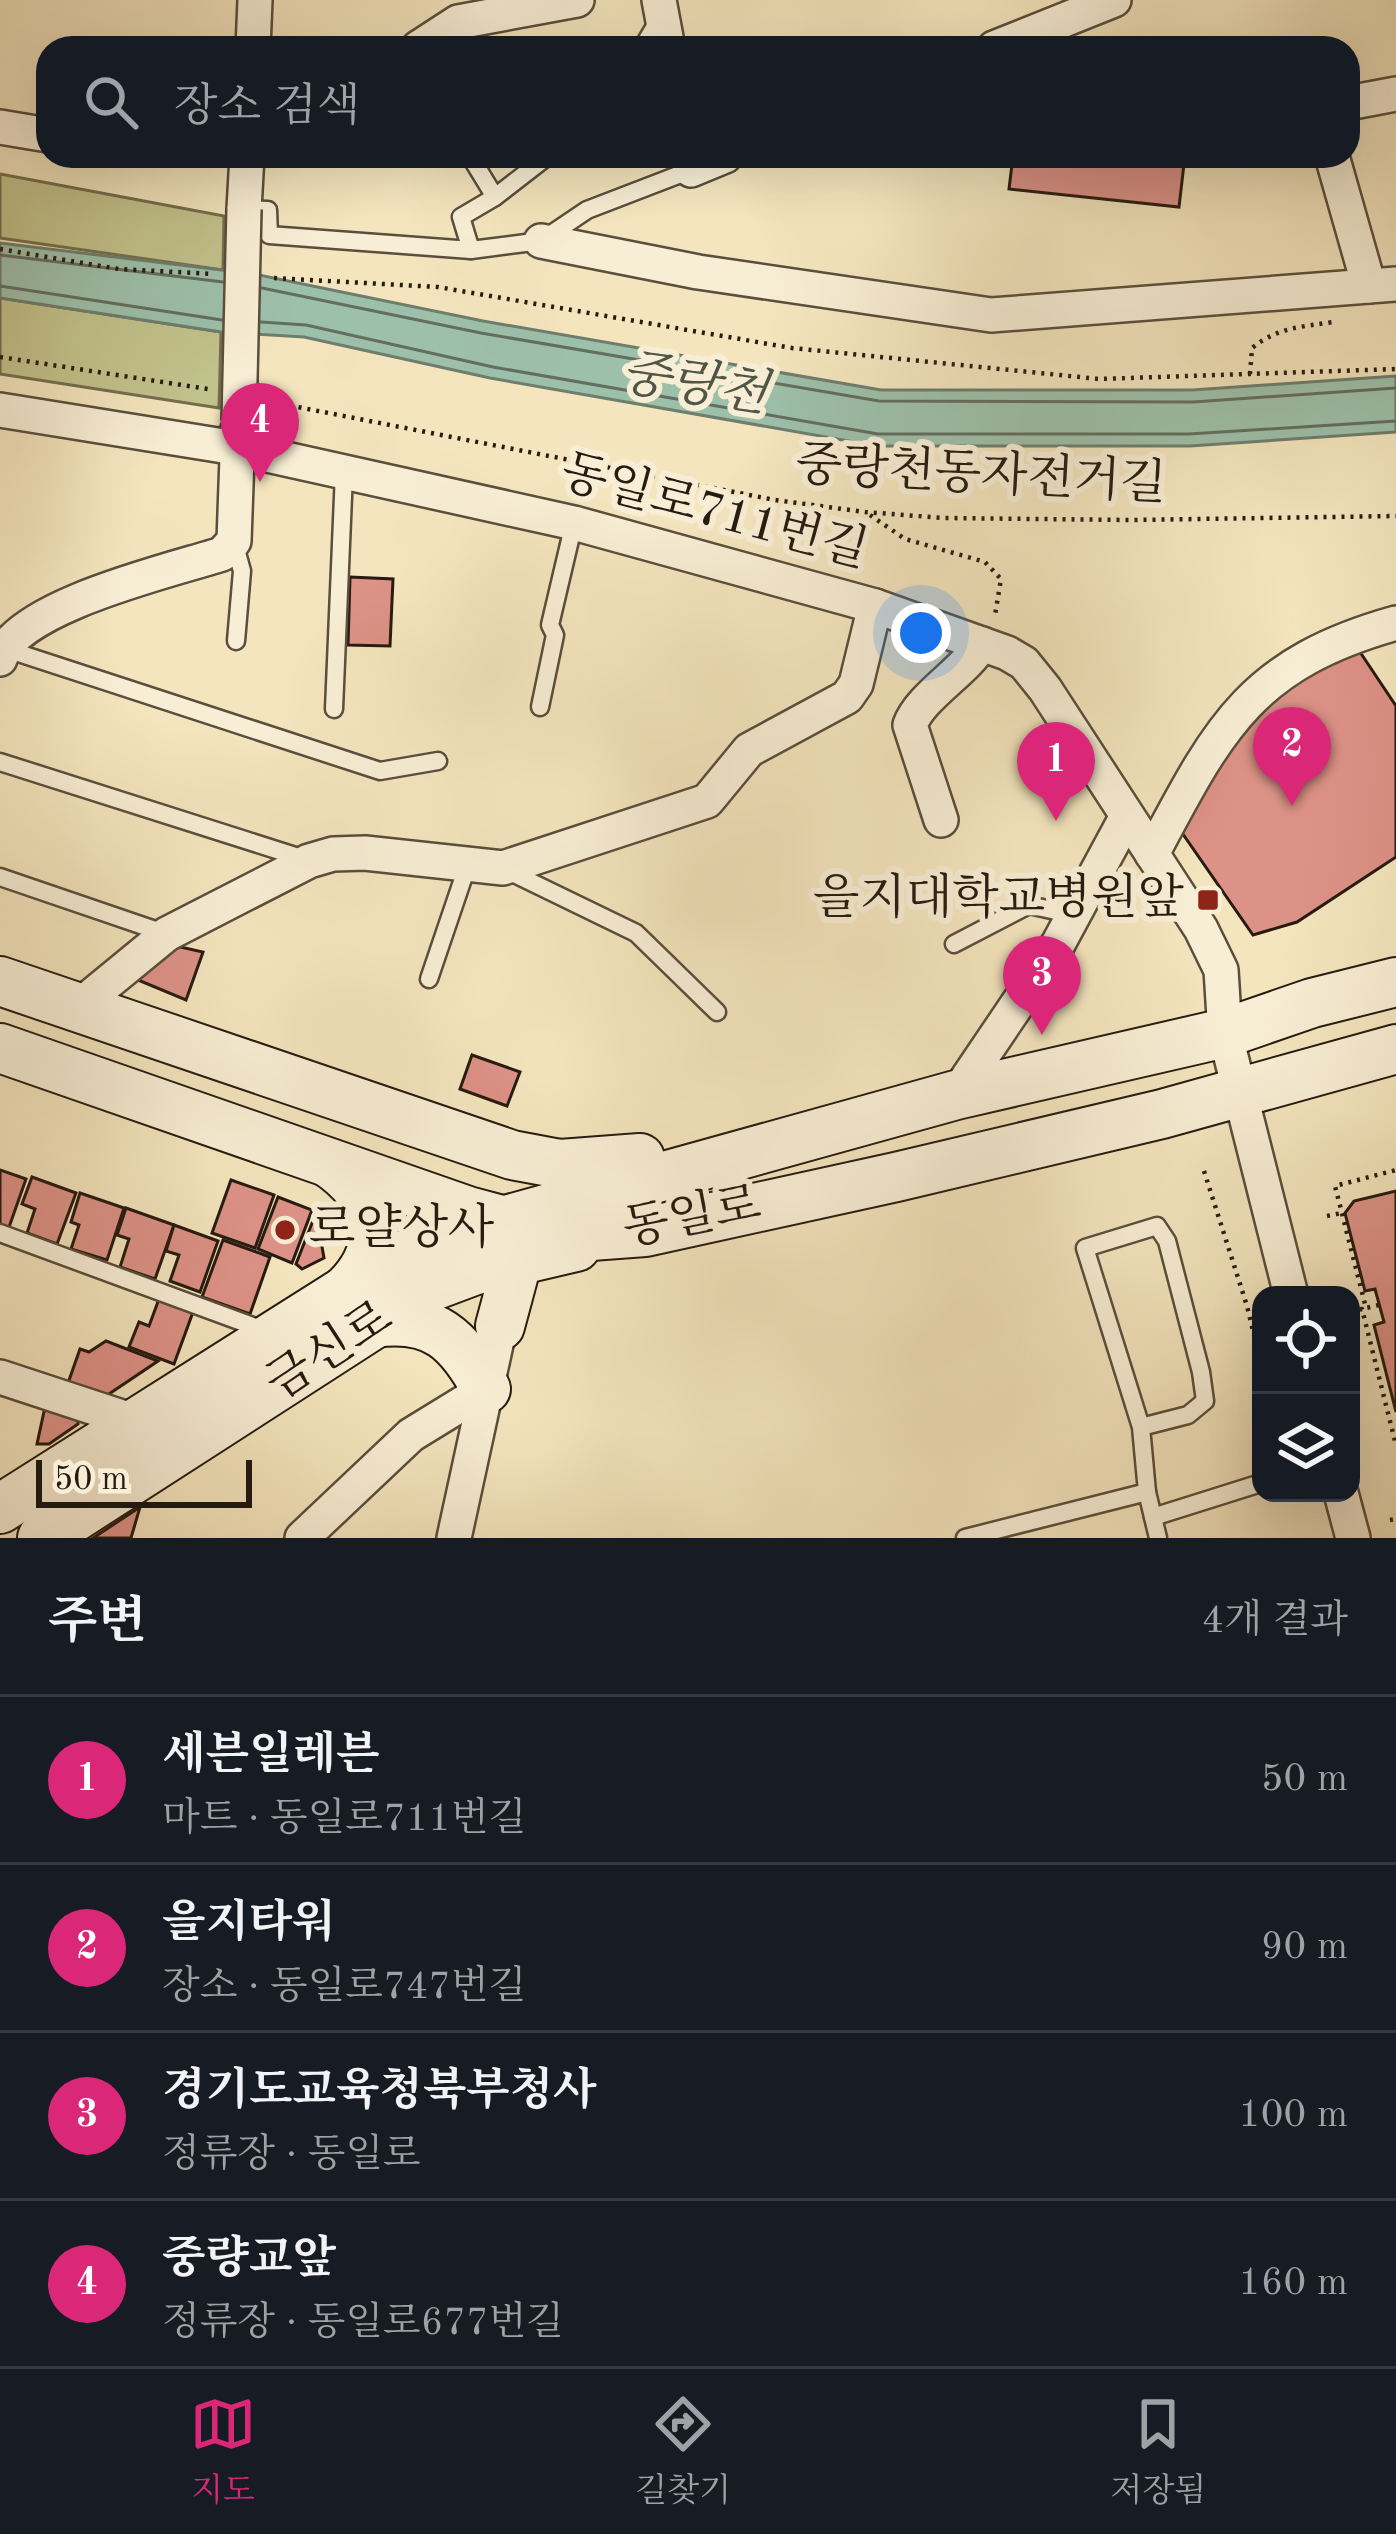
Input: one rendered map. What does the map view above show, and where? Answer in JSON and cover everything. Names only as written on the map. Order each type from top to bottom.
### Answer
[{"type":"street","points":[[254,36],[255,0]]},
{"type":"street","points":[[436,36],[458,22],[577,0]]},
{"type":"street","points":[[1024,36],[1114,0]]},
{"type":"street","points":[[1360,101],[1396,94]]},
{"type":"street","points":[[0,127],[36,133]]},
{"type":"street","points":[[1,652],[32,623],[99,591],[222,554],[234,541],[246,168]]},
{"type":"street","points":[[541,241],[698,272],[991,315],[1382,285],[1337,168]]},
{"type":"street","name":"동일로711번길","points":[[0,410],[239,415],[344,473],[574,523],[875,606],[1024,664],[1045,688],[1202,928],[1221,970],[1226,1033],[1289,1286]]},
{"type":"street","points":[[78,1007],[167,934],[309,861],[365,853],[503,868],[707,801],[749,750],[847,697],[856,684],[875,606]]},
{"type":"street","points":[[1152,854],[1221,731],[1259,688],[1334,643],[1396,623]]},
{"type":"street","points":[[941,820],[910,725],[916,710],[968,664],[982,644]]},
{"type":"street","points":[[956,1095],[1075,915],[1127,817]]},
{"type":"street","points":[[0,980],[512,1155],[560,1164],[794,1139]]},
{"type":"street","name":"동일로","points":[[507,1232],[794,1139],[956,1095],[1226,1033],[1312,1003],[1396,982]]},
{"type":"street","points":[[0,1048],[412,1191],[507,1232]]},
{"type":"street","name":"동일로","points":[[645,1232],[1240,1094],[1396,1049]]},
{"type":"street","points":[[448,1134],[474,1148],[500,1172],[507,1232],[500,1326],[454,1538]]},
{"type":"street","points":[[325,1160],[354,1183],[371,1211],[372,1252],[359,1277],[361,1306],[397,1321],[431,1327],[460,1348],[486,1389]]},
{"type":"street","name":"금신로","points":[[42,1538],[361,1306],[388,1262],[507,1232],[645,1232]]},
{"type":"street","points":[[500,1326],[524,1298],[561,1271],[645,1232]]},
{"type":"street","name":"금신로","points":[[0,1509],[276,1334],[361,1306]]},
{"type":"street","points":[[0,1377],[136,1422]]},
{"type":"street","points":[[302,1538],[411,1435],[486,1389]]},
{"type":"street","points":[[1343,1502],[1352,1538]]},
{"type":"lane","points":[[478,168],[495,196]]},
{"type":"lane","points":[[471,250],[460,217],[532,168]]},
{"type":"lane","points":[[244,209],[268,210],[269,236],[471,250],[541,241],[587,210],[679,168]]},
{"type":"lane","points":[[334,709],[344,473]]},
{"type":"lane","points":[[539,707],[555,635],[550,625],[574,523]]},
{"type":"lane","points":[[234,541],[242,571],[236,641]]},
{"type":"lane","points":[[1,652],[380,771],[438,761]]},
{"type":"lane","points":[[0,762],[309,861]]},
{"type":"lane","points":[[429,979],[468,865]]},
{"type":"lane","points":[[503,868],[636,933],[717,1012]]},
{"type":"lane","points":[[0,877],[167,934]]},
{"type":"lane","points":[[954,944],[1029,905],[1075,915]]},
{"type":"lane","points":[[1141,1427],[1187,1415],[1205,1401],[1167,1241],[1157,1226],[1085,1248],[1141,1427],[1147,1492],[1158,1538]]},
{"type":"lane","points":[[0,1233],[276,1334]]},
{"type":"lane","points":[[1153,1517],[1252,1487]]},
{"type":"lane","points":[[965,1538],[1147,1492]]},
{"type":"path","points":[[0,249],[119,269],[233,275]]},
{"type":"path","points":[[256,277],[438,287],[792,348],[1100,379],[1396,369]]},
{"type":"path","points":[[1250,374],[1252,348],[1266,336],[1282,328],[1344,321]]},
{"type":"path","name":"중랑천동자전거길","points":[[0,357],[239,415],[866,512],[943,518],[1396,516]]},
{"type":"path","points":[[866,512],[905,539],[985,562],[1001,579],[994,614],[1012,620]]},
{"type":"path","points":[[1396,1170],[1335,1186],[1396,1445]]},
{"type":"path","points":[[1204,1171],[1252,1327]]},
{"type":"path","points":[[1327,1216],[1342,1213]]},
{"type":"path","points":[[1360,1310],[1379,1305]]},
{"type":"shaded area","points":[[0,174],[224,216],[223,270],[0,238]]},
{"type":"shaded area","points":[[0,298],[221,332],[219,408],[0,374]]},
{"type":"water","name":"중랑천","points":[[0,243],[254,274],[483,321],[881,390],[1192,390],[1396,376],[1396,432],[1190,446],[877,446],[490,378],[304,337],[221,332],[0,298]]},
{"type":"building","points":[[1012,168],[1184,168],[1179,207],[1009,189]]},
{"type":"building","points":[[350,577],[393,579],[390,646],[348,645]]},
{"type":"building","points":[[1360,652],[1396,706],[1396,857],[1297,922],[1253,935],[1178,827],[1228,743],[1306,669]]},
{"type":"building","points":[[176,946],[203,952],[186,1000],[138,980]]},
{"type":"building","points":[[472,1055],[520,1072],[507,1106],[460,1089]]},
{"type":"building","points":[[0,1170],[26,1179],[8,1230],[0,1227]]},
{"type":"building","points":[[32,1177],[76,1193],[57,1244],[27,1233],[35,1209],[22,1204]]},
{"type":"building","points":[[231,1180],[274,1195],[255,1248],[212,1233]]},
{"type":"building","points":[[1396,1191],[1396,1412],[1374,1325],[1384,1322],[1375,1289],[1365,1291],[1345,1213],[1354,1201]]},
{"type":"building","points":[[80,1193],[124,1208],[107,1260],[71,1249],[79,1225],[71,1222]]},
{"type":"building","name":"로얄상사","points":[[278,1197],[312,1210],[292,1263],[258,1249]]},
{"type":"building","points":[[126,1208],[174,1225],[155,1279],[120,1267],[129,1239],[117,1235]]},
{"type":"building","points":[[316,1213],[324,1258],[302,1269],[296,1264]]},
{"type":"building","points":[[174,1225],[218,1241],[200,1292],[170,1281],[179,1255],[166,1251]]},
{"type":"building","points":[[223,1240],[270,1257],[250,1314],[202,1297]]},
{"type":"building","points":[[159,1299],[193,1312],[174,1364],[129,1347],[139,1322],[149,1326]]},
{"type":"building","points":[[106,1341],[158,1361],[100,1400],[67,1386],[80,1349],[89,1352]]},
{"type":"building","points":[[45,1407],[78,1419],[78,1424],[49,1444],[37,1444]]},
{"type":"building","points":[[140,1507],[131,1538],[93,1538]]},
{"type":"place","name":"중량교앞","points":[[260,482]]},
{"type":"place","name":"을지타워","points":[[1292,806]]},
{"type":"place","name":"세븐일레븐","points":[[1056,821]]},
{"type":"place","name":"을지대학교병원앞","points":[[1208,900]]},
{"type":"place","name":"경기도교육청북부청사","points":[[1042,1035]]},
{"type":"place","name":"로얄상사","points":[[285,1230]]}]
